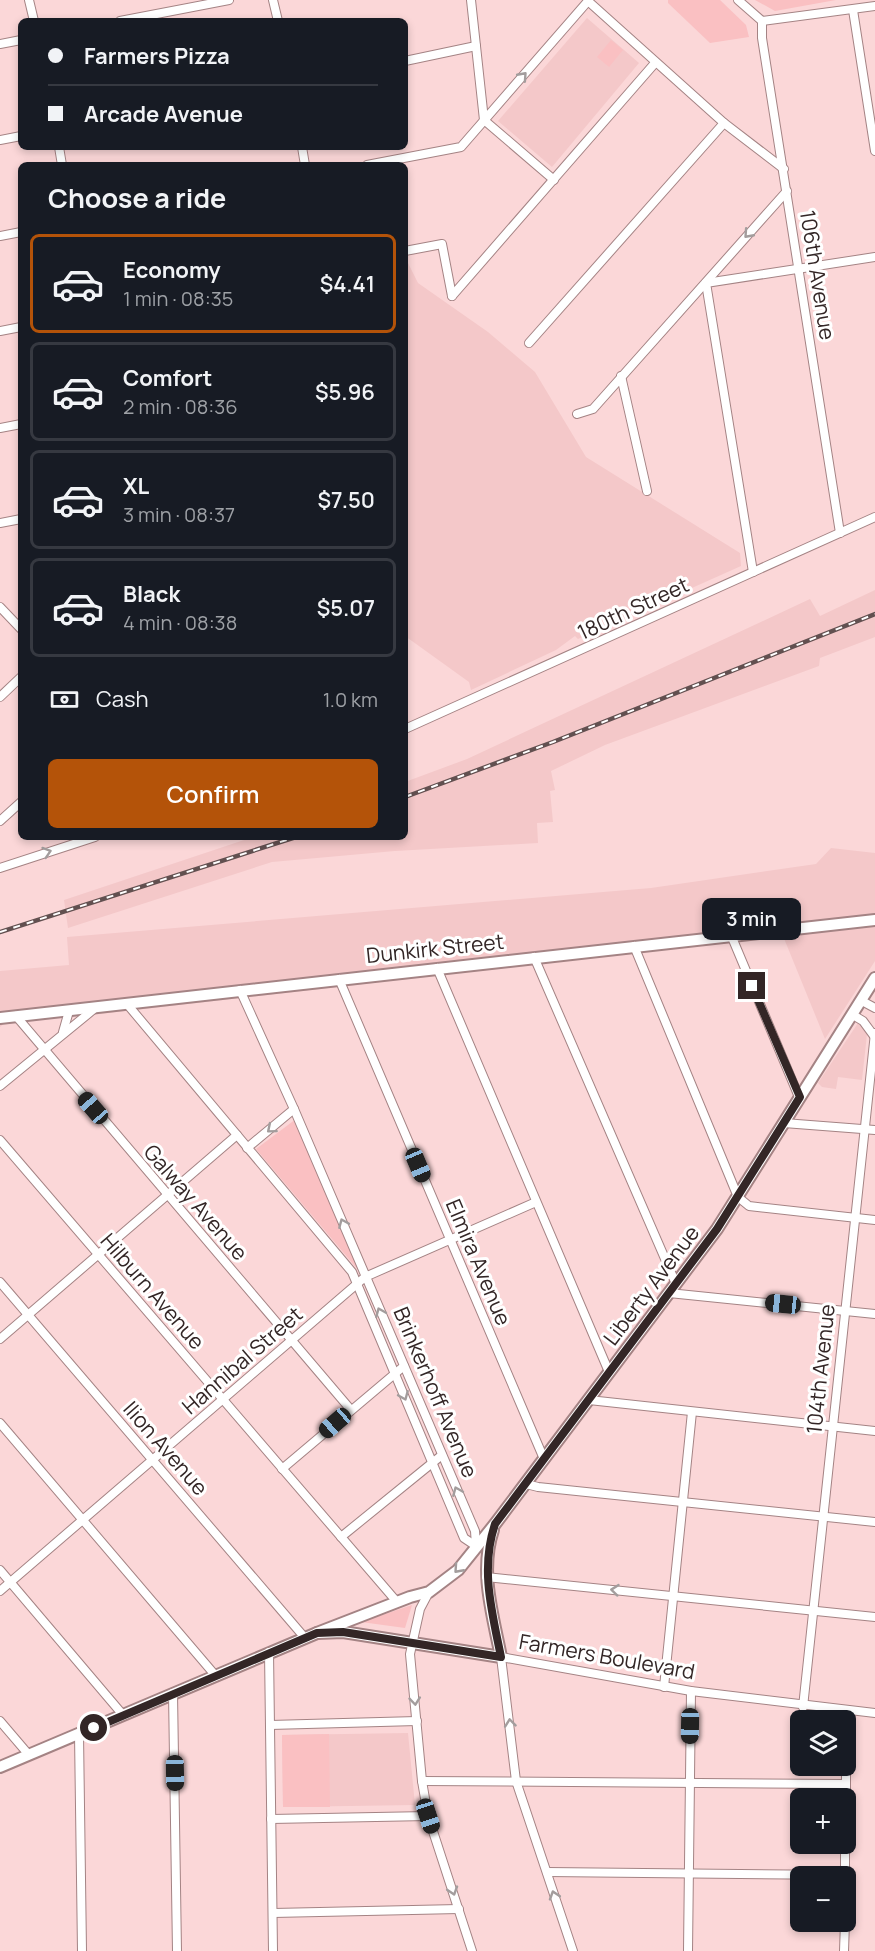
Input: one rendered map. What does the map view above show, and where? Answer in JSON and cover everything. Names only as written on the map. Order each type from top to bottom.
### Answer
[{"type":"main road","name":"Dunkirk Street","points":[[0,1018],[875,920]]},
{"type":"main road","name":"Liberty Avenue","points":[[317,1633],[429,1592],[458,1570],[526,1484],[738,1197],[875,978]]},
{"type":"main road","points":[[495,1524],[488,1545],[486,1577],[501,1657]]},
{"type":"main road","name":"Farmers Boulevard","points":[[0,1767],[317,1633],[343,1632],[501,1657]]},
{"type":"street","points":[[29,0],[33,18]]},
{"type":"street","points":[[136,18],[229,0]]},
{"type":"street","points":[[273,0],[277,18]]},
{"type":"street","points":[[471,0],[484,120],[554,180]]},
{"type":"street","points":[[738,0],[762,21],[875,6]]},
{"type":"street","points":[[383,162],[461,147],[589,1],[724,123],[784,169]]},
{"type":"street","points":[[853,10],[875,151]]},
{"type":"street","name":"106th Avenue","points":[[762,21],[762,38],[840,533]]},
{"type":"street","points":[[0,44],[18,41]]},
{"type":"street","points":[[408,60],[476,46]]},
{"type":"street","points":[[408,250],[442,244],[452,296],[656,63]]},
{"type":"street","points":[[529,343],[724,123]]},
{"type":"street","points":[[0,140],[18,137]]},
{"type":"street","points":[[577,414],[593,409],[787,191]]},
{"type":"street","points":[[0,236],[18,233]]},
{"type":"street","points":[[706,283],[875,257]]},
{"type":"street","points":[[706,283],[753,572]]},
{"type":"street","points":[[0,331],[18,328]]},
{"type":"street","points":[[621,376],[647,491]]},
{"type":"street","points":[[0,428],[18,425]]},
{"type":"street","name":"180th Street","points":[[408,728],[875,517]]},
{"type":"street","points":[[0,523],[18,520]]},
{"type":"street","points":[[0,607],[18,626]]},
{"type":"street","points":[[9,617],[18,616]]},
{"type":"street","points":[[0,697],[18,680]]},
{"type":"street","points":[[0,821],[18,805]]},
{"type":"street","points":[[0,868],[86,840]]},
{"type":"street","points":[[731,935],[800,1097]]},
{"type":"street","points":[[634,946],[738,1197],[749,1206],[875,1220]]},
{"type":"street","points":[[534,957],[673,1288],[875,1314]]},
{"type":"street","points":[[437,968],[609,1372]]},
{"type":"street","name":"Elmira Avenue","points":[[339,979],[544,1459]]},
{"type":"street","name":"Brinkerhoff Avenue","points":[[240,990],[294,1109],[475,1531],[476,1546]]},
{"type":"street","points":[[862,1001],[875,1008]]},
{"type":"street","name":"Brinkerhoff Avenue","points":[[127,1004],[352,1272],[464,1538],[476,1546]]},
{"type":"street","points":[[0,1086],[42,1049],[94,1009]]},
{"type":"street","points":[[63,1032],[69,1011]]},
{"type":"street","name":"104th Avenue","points":[[802,1707],[875,1035],[863,1021],[853,1015]]},
{"type":"street","name":"Galway Avenue","points":[[16,1016],[351,1410]]},
{"type":"street","points":[[247,1148],[294,1109]]},
{"type":"street","points":[[784,1123],[875,1130]]},
{"type":"street","points":[[0,1339],[237,1136]]},
{"type":"street","name":"Hilburn Avenue","points":[[0,1140],[397,1602]]},
{"type":"street","name":"Hannibal Street","points":[[0,1591],[365,1277],[536,1202]]},
{"type":"street","name":"Ilion Avenue","points":[[0,1282],[305,1638]]},
{"type":"street","points":[[282,1468],[404,1366]]},
{"type":"street","points":[[589,1400],[875,1431]]},
{"type":"street","points":[[664,1687],[692,1412]]},
{"type":"street","points":[[0,1423],[216,1675]]},
{"type":"street","points":[[341,1537],[442,1455]]},
{"type":"street","points":[[526,1484],[875,1522]]},
{"type":"street","points":[[0,1570],[123,1715]]},
{"type":"street","points":[[486,1577],[875,1617]]},
{"type":"street","name":"Liberty Avenue","points":[[429,1592],[420,1609],[410,1654],[422,1780],[428,1816],[472,1951]]},
{"type":"street","points":[[269,1652],[273,1951]]},
{"type":"street","points":[[501,1657],[516,1781],[573,1951]]},
{"type":"street","name":"Farmers Boulevard","points":[[501,1657],[664,1687],[835,1710]]},
{"type":"street","points":[[688,1951],[691,1691]]},
{"type":"street","points":[[173,1694],[177,1951]]},
{"type":"street","name":"Farmers Boulevard","points":[[856,1712],[875,1713]]},
{"type":"street","points":[[0,1721],[29,1755]]},
{"type":"street","points":[[270,1725],[417,1721]]},
{"type":"street","points":[[79,1734],[82,1951]]},
{"type":"street","points":[[846,1776],[846,1788]]},
{"type":"street","points":[[422,1780],[846,1784]]},
{"type":"street","points":[[271,1819],[428,1816]]},
{"type":"street","points":[[547,1872],[790,1875]]},
{"type":"street","points":[[273,1912],[459,1909]]},
{"type":"street","points":[[844,1932],[844,1951]]},
{"type":"shaded area","points":[[668,0],[720,0],[746,25],[749,37],[710,43],[668,3]]},
{"type":"shaded area","points":[[755,0],[836,0],[775,11]]},
{"type":"shaded area","points":[[587,18],[639,63],[552,167],[498,121]]},
{"type":"shaded area","points":[[611,40],[623,50],[609,67],[597,57]]},
{"type":"shaded area","points":[[408,263],[418,283],[488,332],[535,372],[586,457],[740,553],[741,566],[578,639],[575,636],[556,650],[471,690],[469,682],[408,638]]},
{"type":"shaded area","points":[[875,590],[875,637],[820,658],[819,666],[605,745],[551,771],[555,790],[550,791],[553,822],[537,823],[538,843],[395,851],[272,862],[68,928],[64,900],[244,840],[408,840],[408,781],[467,759],[810,599],[820,616]]},
{"type":"shaded area","points":[[831,848],[875,853],[875,961],[825,1039],[783,936],[91,1015],[7,1021],[0,1027],[0,971],[69,965],[67,937],[651,888],[816,864]]},
{"type":"shaded area","points":[[858,1023],[867,1034],[862,1080],[838,1077],[836,1089],[822,1087],[818,1083]]},
{"type":"shaded area","points":[[296,1119],[359,1271],[256,1149]]},
{"type":"shaded area","points":[[412,1605],[405,1628],[361,1622]]},
{"type":"shaded area","points":[[408,1733],[415,1805],[283,1807],[282,1735]]},
{"type":"shaded area","points":[[329,1734],[330,1807],[283,1807],[282,1735]]},
{"type":"railway","points":[[408,796],[553,742],[875,614]]},
{"type":"railway","points":[[0,932],[287,840]]},
{"type":"route","points":[[94,1728],[317,1633],[343,1632],[501,1657],[486,1577],[488,1545],[495,1524],[717,1229],[800,1097],[752,986]]}]
